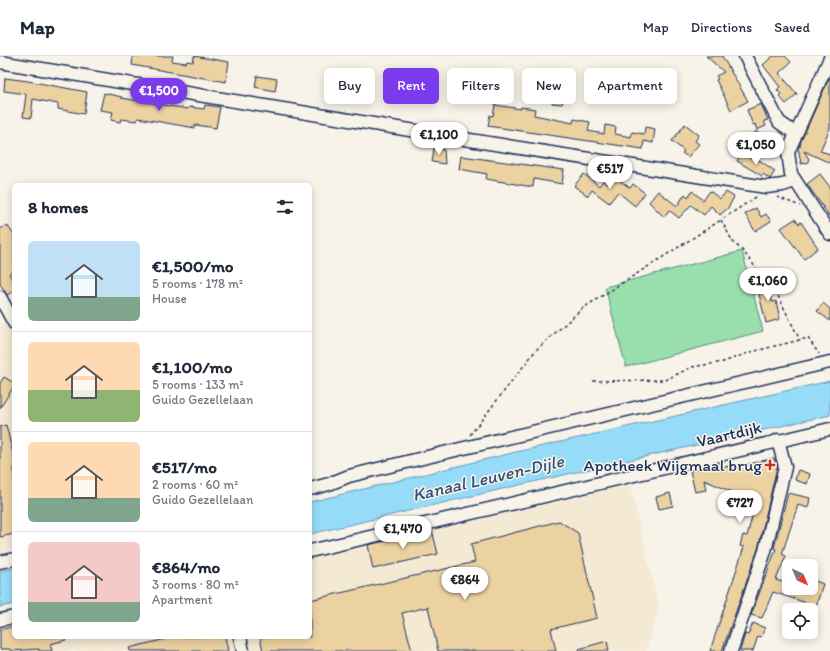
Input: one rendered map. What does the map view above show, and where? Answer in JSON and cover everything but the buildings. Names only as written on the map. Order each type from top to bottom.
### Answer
[{"type":"street","points":[[745,56],[779,122],[796,134]]},
{"type":"street","points":[[830,58],[788,152],[791,174],[830,234]]},
{"type":"street","points":[[0,62],[766,186],[783,185],[795,181]]},
{"type":"street","points":[[2,306],[12,320]]},
{"type":"street","points":[[312,488],[349,476],[829,362]]},
{"type":"street","name":"Vaartdijk","points":[[312,551],[830,428]]},
{"type":"street","points":[[731,651],[765,551],[785,467],[778,440]]},
{"type":"street","points":[[0,562],[12,559]]},
{"type":"street","points":[[0,620],[12,617]]},
{"type":"street","points":[[240,639],[243,651]]},
{"type":"path","points":[[460,449],[536,350],[583,308],[720,220],[748,204],[760,194],[766,186]]},
{"type":"path","points":[[776,196],[802,208]]},
{"type":"path","points":[[720,220],[733,242],[743,251],[756,268],[771,282],[800,340]]},
{"type":"path","points":[[593,381],[665,380],[692,367],[723,362],[751,352],[808,338],[829,362]]},
{"type":"shaded area","points":[[6,319],[11,321],[12,550],[0,553],[0,327]]},
{"type":"shaded area","points":[[630,485],[659,608],[646,651],[0,651],[0,629],[12,626],[12,639],[312,639],[312,558]]},
{"type":"green space","points":[[742,251],[763,331],[626,367],[605,287]]},
{"type":"water","name":"Kanaal Leuven-Dijle","points":[[830,381],[830,415],[312,534],[312,502],[516,452]]},
{"type":"water","points":[[12,568],[12,604],[0,607],[0,571]]},
{"type":"place","name":"Apotheek Wijgmaal brug","points":[[770,465]]}]
